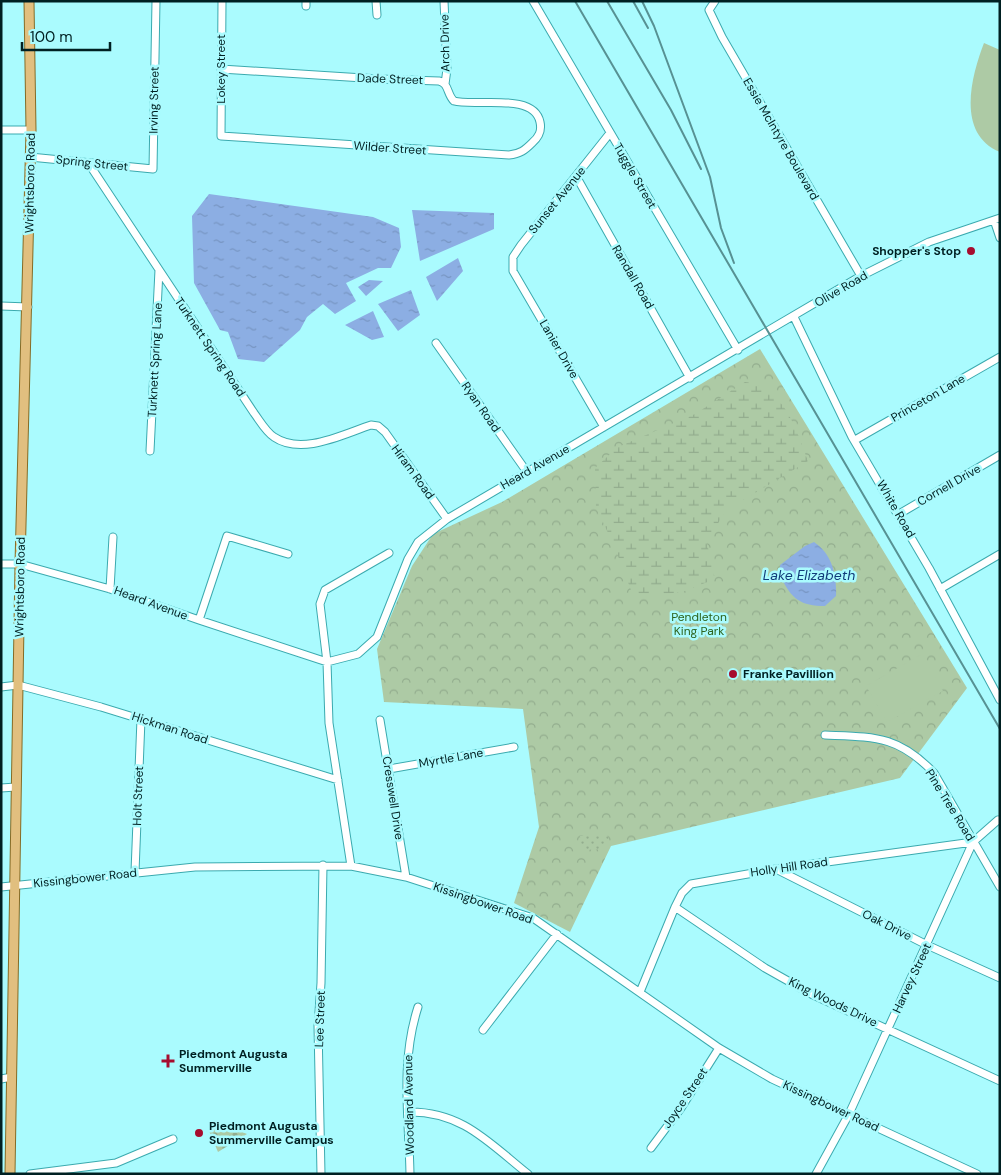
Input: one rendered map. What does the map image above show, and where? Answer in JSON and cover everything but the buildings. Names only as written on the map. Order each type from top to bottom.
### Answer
[{"type":"main road","name":"Wrightsboro Road","points":[[10,1174],[20,564],[31,130],[29,1]]},
{"type":"street","name":"Irving Street","points":[[153,169],[156,1]]},
{"type":"street","name":"Lokey Street","points":[[221,136],[222,1]]},
{"type":"street","points":[[376,1],[377,15]]},
{"type":"street","name":"Arch Drive","points":[[444,1],[447,69],[445,84]]},
{"type":"street","name":"Tuggle Street","points":[[533,1],[738,350]]},
{"type":"street","name":"Essie McIntyre Boulevard","points":[[715,1],[709,10],[722,37],[861,276]]},
{"type":"street","name":"Dade Street","points":[[221,69],[379,79],[434,80],[445,84]]},
{"type":"street","name":"Wilder Street","points":[[221,136],[509,155],[522,153],[537,139],[541,128],[540,122],[533,110],[523,105],[502,102],[454,100],[450,96],[445,84]]},
{"type":"street","points":[[1,130],[31,130]]},
{"type":"street","name":"Sunset Avenue","points":[[513,271],[513,258],[521,245],[610,133]]},
{"type":"street","name":"Spring Street","points":[[30,157],[153,169]]},
{"type":"street","name":"Turknett Spring Road","points":[[89,164],[254,413],[274,437],[290,444],[309,444],[371,425],[378,426]]},
{"type":"street","name":"Randall Road","points":[[576,176],[690,378]]},
{"type":"street","points":[[997,219],[1000,238]]},
{"type":"street","name":"Olive Road","points":[[794,317],[861,276],[929,242],[997,219]]},
{"type":"street","name":"Turknett Spring Lane","points":[[150,451],[159,270]]},
{"type":"street","name":"Lanier Drive","points":[[513,271],[604,427]]},
{"type":"street","points":[[1,306],[28,307]]},
{"type":"street","name":"Heard Avenue","points":[[1,564],[20,564],[110,589],[327,662],[358,654],[377,637],[418,542],[447,519],[794,317]]},
{"type":"street","name":"White Road","points":[[794,317],[855,440],[899,514],[1000,700]]},
{"type":"street","name":"Ryan Road","points":[[436,343],[527,472]]},
{"type":"street","name":"Princeton Lane","points":[[855,440],[1000,357]]},
{"type":"street","name":"Hiram Road","points":[[378,426],[385,432],[447,519]]},
{"type":"street","name":"Cornell Drive","points":[[899,514],[1000,455]]},
{"type":"street","points":[[199,620],[227,536],[288,554]]},
{"type":"street","points":[[110,589],[113,537]]},
{"type":"street","points":[[351,866],[329,724],[327,662],[321,596],[325,590],[389,553]]},
{"type":"street","points":[[940,588],[1000,554]]},
{"type":"street","name":"Hickman Road","points":[[1,687],[18,685],[141,719],[338,780]]},
{"type":"street","name":"Holt Street","points":[[134,872],[141,719]]},
{"type":"street","name":"Cresswell Drive","points":[[380,720],[406,877]]},
{"type":"street","name":"Pine Tree Road","points":[[825,735],[874,737],[893,742],[911,752],[934,773],[1000,887]]},
{"type":"street","name":"Myrtle Lane","points":[[389,769],[514,747]]},
{"type":"street","points":[[1,788],[16,787]]},
{"type":"street","points":[[973,842],[998,820]]},
{"type":"street","name":"Holly Hill Road","points":[[640,992],[675,907],[682,894],[691,884],[776,869],[973,842]]},
{"type":"street","name":"Harvey Street","points":[[816,1174],[849,1114],[889,1030],[973,842]]},
{"type":"street","name":"Lee Street","points":[[321,1174],[318,1026],[321,983],[323,865]]},
{"type":"street","name":"Kissingbower Road","points":[[1,887],[195,866],[351,866],[406,877],[533,918],[719,1048],[772,1078],[977,1174]]},
{"type":"street","name":"Oak Drive","points":[[776,869],[928,945],[1000,978]]},
{"type":"street","name":"King Woods Drive","points":[[675,907],[765,968],[813,995],[1000,1081]]},
{"type":"street","points":[[483,1030],[557,934]]},
{"type":"street","name":"Woodland Avenue","points":[[410,1174],[406,1066],[412,1026],[418,1007]]},
{"type":"street","name":"Joyce Street","points":[[651,1148],[681,1108],[719,1048]]},
{"type":"street","points":[[1,1079],[12,1077]]},
{"type":"street","points":[[408,1112],[439,1114],[456,1120],[473,1130],[528,1174]]},
{"type":"street","points":[[30,1174],[116,1163],[173,1139]]},
{"type":"green space","points":[[984,43],[1000,50],[1000,152],[986,144],[977,132],[972,119],[972,88]]},
{"type":"green space","name":"Pendleton King Park","points":[[760,349],[967,688],[900,778],[611,846],[570,932],[514,903],[539,827],[523,709],[384,702],[377,649],[412,566],[433,534],[502,502]]},
{"type":"green space","points":[[745,382],[758,385],[769,391],[779,400],[787,411],[799,436],[808,461],[725,511],[707,543],[715,579],[682,592],[634,598],[615,548],[596,507],[595,468],[618,447],[695,414]]},
{"type":"green space","points":[[922,654],[943,691],[887,722],[866,686]]},
{"type":"green space","points":[[607,834],[609,839],[605,849],[582,850],[580,836]]},
{"type":"green space","points":[[225,1125],[247,1134],[218,1152],[209,1131]]},
{"type":"water","points":[[209,194],[373,217],[399,228],[401,247],[391,268],[378,268],[346,283],[356,301],[335,314],[323,304],[307,317],[300,330],[264,362],[238,359],[228,332],[220,330],[194,283],[192,216]]},
{"type":"water","points":[[412,210],[494,213],[494,229],[420,261]]},
{"type":"water","points":[[458,258],[463,271],[437,301],[426,277]]},
{"type":"water","points":[[369,280],[383,281],[366,296],[358,287]]},
{"type":"water","points":[[411,290],[420,315],[398,331],[378,304]]},
{"type":"water","points":[[373,311],[384,337],[372,340],[345,325]]},
{"type":"water","name":"Lake Elizabeth","points":[[814,542],[829,559],[836,580],[836,596],[825,606],[803,603],[793,596],[781,577],[774,582],[771,578],[780,574],[780,565],[805,546]]},
{"type":"railway","points":[[575,1],[1000,729]]},
{"type":"railway","points":[[607,1],[671,110],[701,169]]},
{"type":"railway","points":[[633,1],[648,28]]},
{"type":"railway","points":[[642,1],[654,26],[710,177],[721,228],[734,263]]},
{"type":"place","name":"Shopper's Stop","points":[[971,251]]},
{"type":"place","name":"Franke Pavillion","points":[[733,674]]},
{"type":"place","name":"Piedmont Augusta Summerville","points":[[168,1061]]},
{"type":"place","name":"Piedmont Augusta Summerville Campus","points":[[199,1133]]}]
